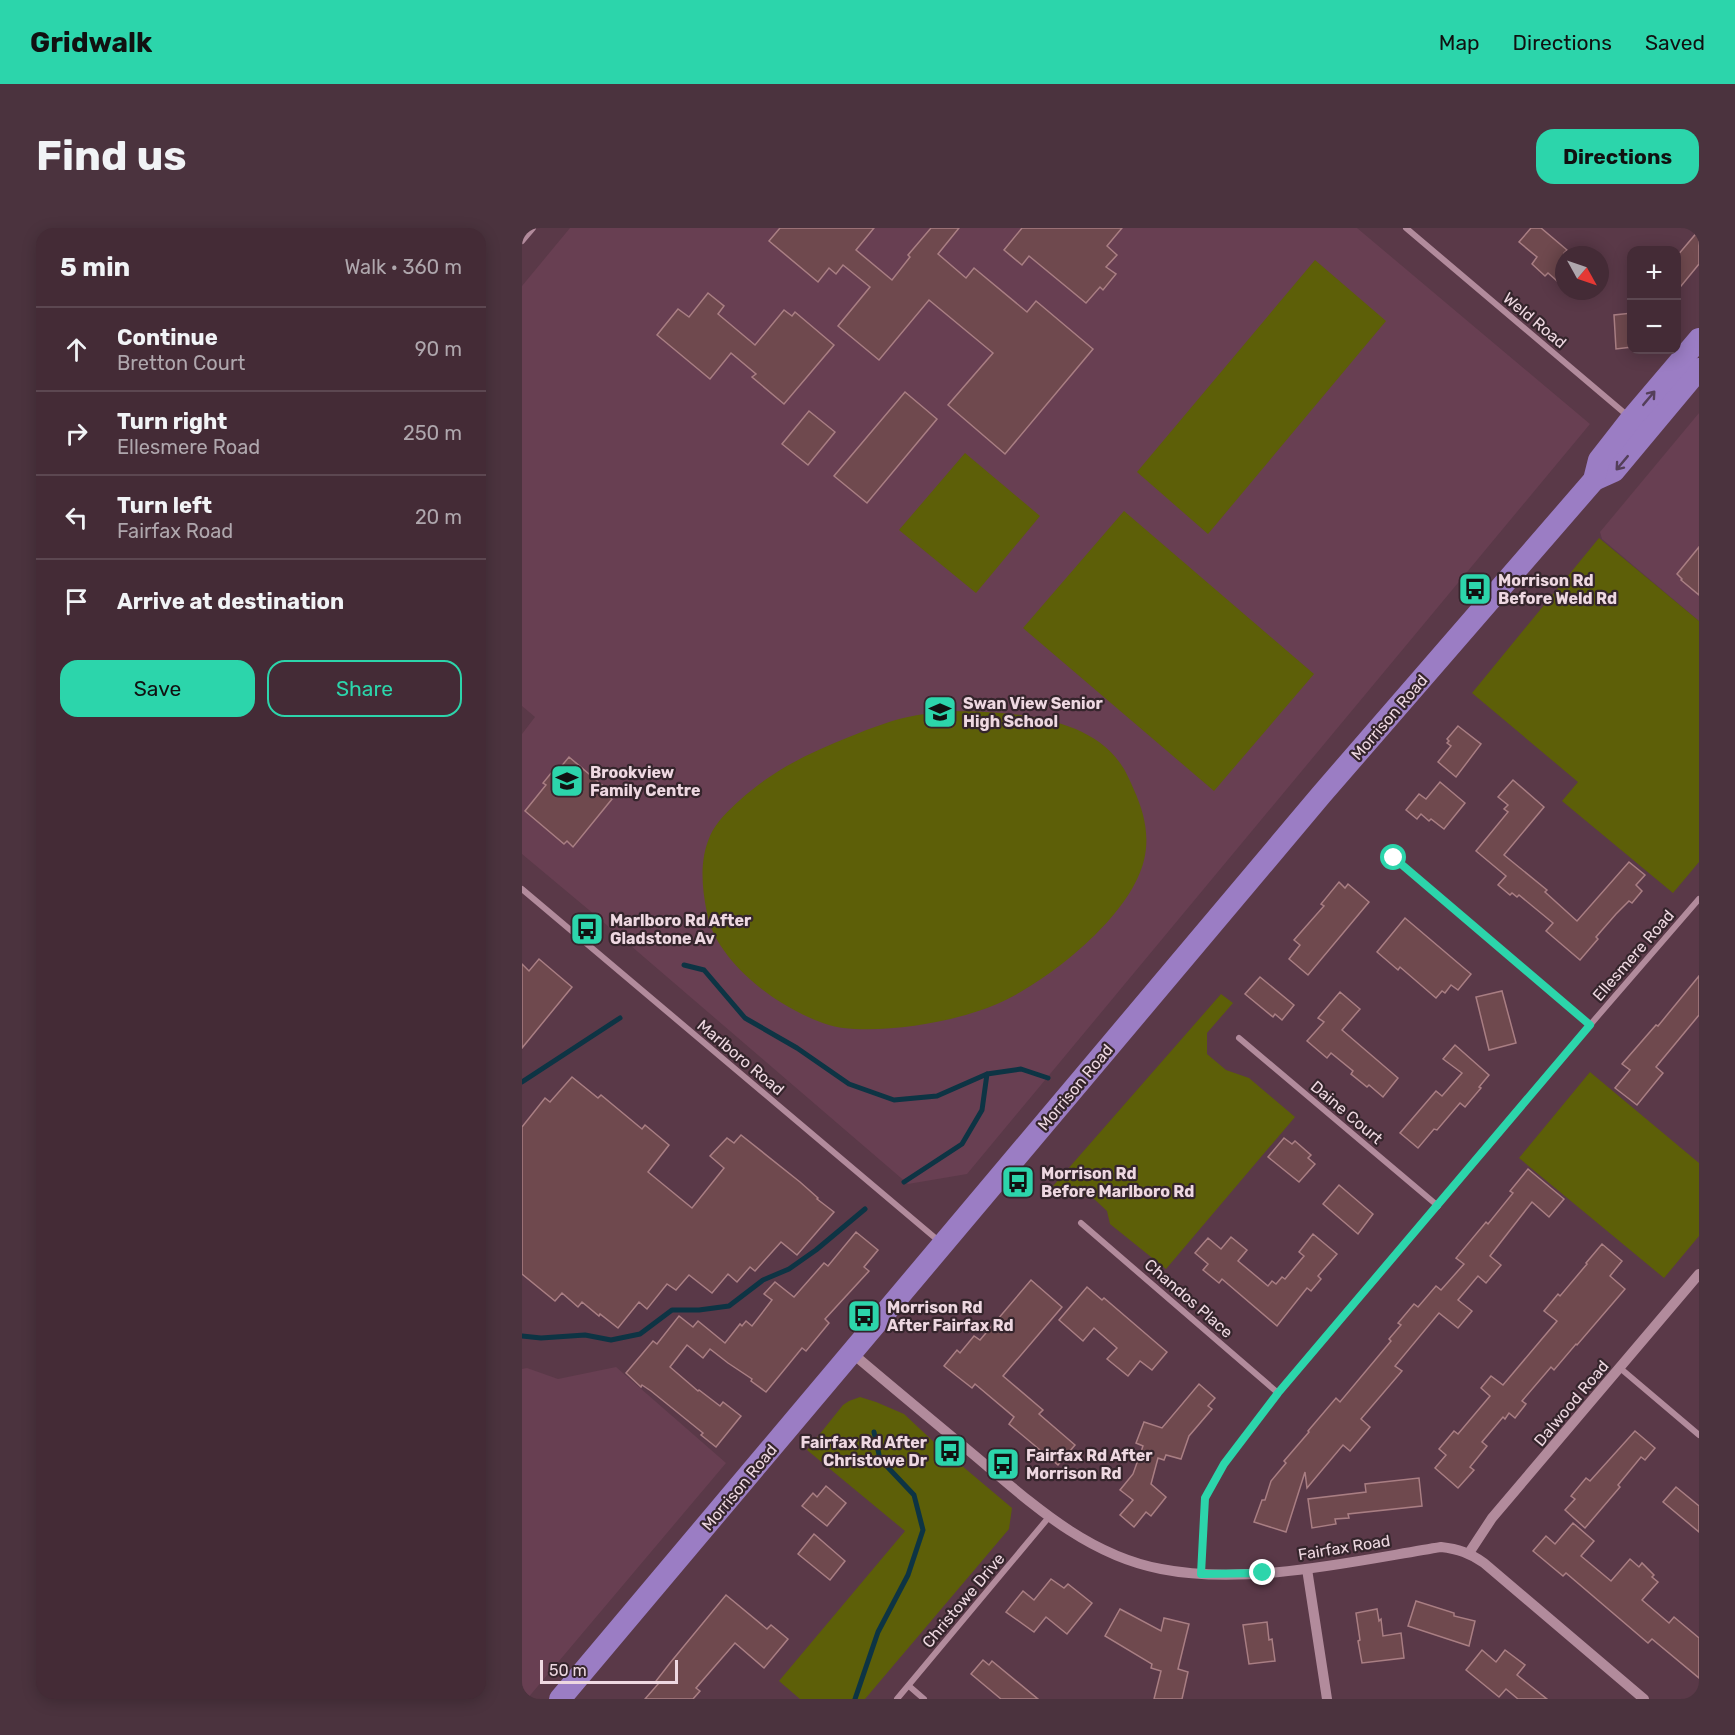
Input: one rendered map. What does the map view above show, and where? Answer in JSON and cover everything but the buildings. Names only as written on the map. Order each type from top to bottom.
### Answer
[{"type":"main road","name":"Morrison Road","points":[[560,1699],[1321,795],[1594,480],[1614,471],[1638,426],[1699,339]]},
{"type":"main road","name":"Morrison Road","points":[[1638,426],[1699,369]]},
{"type":"street","points":[[522,242],[533,228]]},
{"type":"street","name":"Weld Road","points":[[1406,228],[1638,426]]},
{"type":"street","points":[[1394,858],[1590,1025]]},
{"type":"street","name":"Marlboro Road","points":[[522,889],[943,1244]]},
{"type":"street","name":"Ellesmere Road","points":[[1201,1574],[1205,1498],[1224,1464],[1278,1393],[1699,899]]},
{"type":"street","name":"Daine Court","points":[[1239,1038],[1438,1206]]},
{"type":"street","name":"Chandos Place","points":[[1081,1223],[1278,1393]]},
{"type":"street","name":"Dalwood Road","points":[[1469,1553],[1492,1518],[1699,1274]]},
{"type":"street","name":"Fairfax Road","points":[[852,1353],[1049,1517],[1102,1549],[1132,1562],[1162,1570],[1201,1574],[1263,1573],[1307,1569],[1441,1547],[1456,1548],[1484,1563],[1644,1699]]},
{"type":"street","points":[[1620,1368],[1699,1435]]},
{"type":"street","name":"Christowe Drive","points":[[897,1699],[1049,1517]]},
{"type":"street","points":[[1307,1569],[1327,1699]]},
{"type":"street","points":[[909,1686],[924,1699]]},
{"type":"shaded area","name":"Swan View Senior High School","points":[[570,228],[1357,228],[1590,424],[967,1174],[908,1184],[522,854],[522,734],[535,717],[522,706],[522,286]]},
{"type":"shaded area","points":[[1315,260],[1386,321],[1208,534],[1137,472]]},
{"type":"shaded area","points":[[1699,413],[1699,621],[1602,539],[1600,532]]},
{"type":"shaded area","points":[[965,453],[1040,516],[976,593],[899,530]]},
{"type":"shaded area","points":[[1124,511],[1314,674],[1214,791],[1023,628]]},
{"type":"shaded area","points":[[1599,538],[1699,621],[1699,862],[1673,893],[1562,801],[1578,782],[1472,693]]},
{"type":"shaded area","points":[[954,711],[1021,715],[1044,719],[1087,735],[1105,747],[1124,769],[1138,798],[1143,815],[1146,851],[1136,881],[1123,903],[1085,945],[1040,980],[997,1004],[942,1021],[881,1029],[843,1028],[804,1015],[758,986],[725,953],[717,940],[707,913],[703,884],[704,855],[710,836],[723,816],[753,789],[778,771],[806,756],[891,721]]},
{"type":"shaded area","points":[[1221,994],[1233,1003],[1207,1033],[1207,1054],[1226,1070],[1249,1078],[1295,1117],[1166,1269],[1110,1224],[1107,1211],[1091,1196],[1067,1197],[1053,1186]]},
{"type":"shaded area","points":[[1590,1072],[1699,1163],[1699,1236],[1664,1278],[1519,1158]]},
{"type":"shaded area","points":[[616,1367],[726,1463],[527,1699],[522,1699],[522,1369],[527,1368],[558,1379]]},
{"type":"shaded area","points":[[860,1397],[904,1414],[1012,1508],[1009,1529],[865,1699],[800,1699],[779,1681],[905,1531],[807,1450],[843,1405]]},
{"type":"waterway","points":[[684,965],[704,970],[745,1018],[797,1048],[849,1084],[894,1100],[937,1096],[987,1074]]},
{"type":"waterway","points":[[522,1082],[620,1018]]},
{"type":"waterway","points":[[904,1182],[962,1144],[982,1110],[987,1074],[1021,1069],[1048,1078]]},
{"type":"waterway","points":[[522,1336],[541,1338],[585,1335],[611,1340],[640,1334],[672,1310],[699,1310],[729,1306],[763,1280],[789,1269],[816,1250],[865,1209]]},
{"type":"waterway","points":[[855,1699],[878,1632],[908,1575],[923,1530],[914,1495],[880,1459],[874,1432]]},
{"type":"place","name":"Morrison Rd Before Weld Rd","points":[[1475,589]]},
{"type":"place","name":"Swan View Senior High School","points":[[940,712]]},
{"type":"place","name":"Brookview Family Centre","points":[[567,781]]},
{"type":"place","name":"Marlboro Rd After Gladstone Av","points":[[587,929]]},
{"type":"place","name":"Morrison Rd Before Marlboro Rd","points":[[1018,1182]]},
{"type":"place","name":"Morrison Rd After Fairfax Rd","points":[[864,1316]]},
{"type":"place","name":"Fairfax Rd After Christowe Dr","points":[[950,1451]]},
{"type":"place","name":"Fairfax Rd After Morrison Rd","points":[[1003,1464]]},
{"type":"route","points":[[1263,1573],[1201,1574],[1205,1498],[1224,1464],[1278,1393],[1590,1025],[1394,858]]}]
